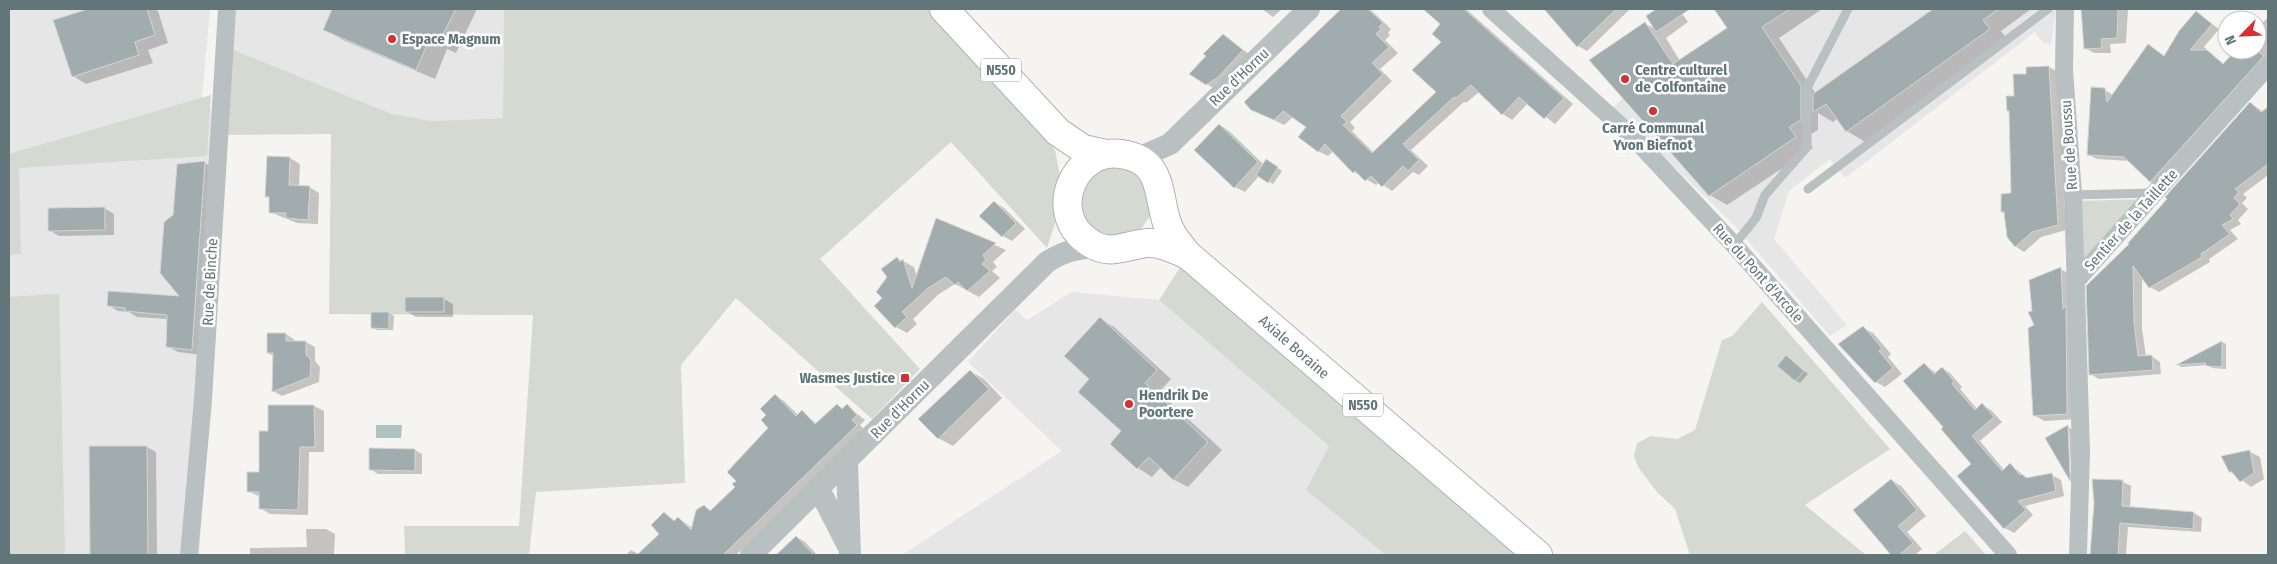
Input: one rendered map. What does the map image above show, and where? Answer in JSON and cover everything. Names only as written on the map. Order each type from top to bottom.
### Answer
[{"type":"main road","name":"N550","points":[[944,9],[1058,132],[1083,149],[1118,155]]},
{"type":"main road","name":"N550","points":[[1058,132],[1066,150],[1070,220],[1077,231],[1097,247]]},
{"type":"main road","name":"Axiale Boraine","points":[[1118,155],[1142,162],[1152,171],[1172,235],[1188,255],[1538,555]]},
{"type":"main road","points":[[1068,196],[1078,171],[1091,160],[1118,155]]},
{"type":"main road","points":[[1131,248],[1143,241],[1159,221],[1161,196]]},
{"type":"main road","name":"Axiale Boraine","points":[[1097,247],[1108,250],[1131,248],[1148,243],[1163,245],[1188,255]]},
{"type":"street","name":"Rue de Binche","points":[[190,555],[203,400],[227,9]]},
{"type":"street","name":"Rue d'Hornu","points":[[1170,144],[1308,9]]},
{"type":"street","name":"Rue du Pont d'Arcole","points":[[1491,9],[1633,137],[1734,245],[2008,555]]},
{"type":"street","name":"Rue de Boussu","points":[[2065,9],[2064,70],[2073,195],[2076,281]]},
{"type":"street","name":"Sentier de la Taillette","points":[[2078,555],[2081,451],[2076,281],[2268,66]]},
{"type":"street","points":[[1118,155],[1145,155],[1170,144]]},
{"type":"street","points":[[1161,196],[1163,159],[1170,144]]},
{"type":"street","points":[[1047,262],[1058,245],[1067,221],[1068,196]]},
{"type":"street","points":[[1047,262],[1061,253],[1079,248],[1097,247]]},
{"type":"street","name":"Rue d'Hornu","points":[[751,555],[847,463],[1047,262]]},
{"type":"street","points":[[847,463],[850,552]]},
{"type":"street","points":[[819,489],[850,552]]},
{"type":"lane","points":[[1734,245],[1756,218],[1765,194],[1807,147],[1807,88],[1848,9]]},
{"type":"lane","points":[[1808,189],[2048,9]]},
{"type":"lane","points":[[2073,195],[2155,193]]},
{"type":"shaded area","points":[[9,9],[210,9],[202,97],[228,135],[199,555],[9,555]]},
{"type":"shaded area","points":[[227,9],[504,9],[503,118],[432,121],[392,114],[224,46]]},
{"type":"shaded area","points":[[504,9],[930,9],[1035,123],[1055,150],[1060,176],[1057,217],[1047,248],[951,142],[820,259],[920,369],[872,419],[736,298],[681,365],[685,483],[536,492],[529,555],[405,555],[404,526],[519,526],[533,315],[329,314],[331,134],[218,135],[224,46],[392,114],[432,121],[503,118]]},
{"type":"shaded area","points":[[1721,9],[2056,9],[2051,44],[2043,43],[2035,32],[1845,178],[1830,159],[1789,191],[1774,239],[1847,325],[1830,336],[1736,227],[1613,107],[1649,75],[1646,71],[1669,57],[1673,64],[1732,24]]},
{"type":"shaded area","points":[[211,95],[207,156],[19,168],[21,254],[9,255],[9,154]]},
{"type":"shaded area","points":[[1114,165],[1138,172],[1153,204],[1152,212],[1144,225],[1134,234],[1122,237],[1110,236],[1098,231],[1088,223],[1082,212],[1081,200],[1089,178],[1098,171]]},
{"type":"shaded area","points":[[2151,199],[2076,281],[2073,201]]},
{"type":"shaded area","points":[[1188,255],[1537,555],[1386,555],[1306,490],[1329,446],[1159,300]]},
{"type":"shaded area","points":[[1072,292],[1159,300],[1329,446],[1307,490],[1386,555],[902,555],[1062,451],[968,362],[1015,310],[1027,320]]},
{"type":"shaded area","points":[[59,294],[65,555],[9,555],[9,297]]},
{"type":"shaded area","points":[[1762,302],[1890,449],[1805,505],[1866,555],[1690,555],[1675,509],[1657,492],[1638,467],[1634,456],[1637,443],[1651,436],[1677,439],[1695,430],[1722,340],[1732,336]]},
{"type":"shaded area","points":[[376,425],[402,425],[401,438],[376,438]]},
{"type":"shaded area","points":[[1965,531],[1986,555],[1934,555]]},
{"type":"building","points":[[88,9],[147,9],[155,35],[135,42],[139,55],[72,77],[53,20]]},
{"type":"building","name":"Espace Magnum","points":[[332,9],[456,9],[438,44],[429,40],[416,70],[323,30]]},
{"type":"building","points":[[1341,9],[1368,9],[1383,23],[1379,27],[1381,29],[1376,34],[1389,47],[1372,63],[1383,74],[1341,116],[1347,122],[1343,125],[1372,153],[1436,92],[1412,70],[1441,42],[1432,34],[1440,24],[1423,9],[1464,9],[1564,98],[1544,119],[1519,97],[1502,115],[1471,85],[1456,98],[1454,97],[1403,144],[1419,160],[1408,171],[1403,166],[1382,187],[1371,176],[1365,181],[1355,171],[1353,173],[1325,144],[1318,152],[1298,137],[1306,127],[1283,111],[1274,120],[1251,110],[1244,102]]},
{"type":"building","points":[[1544,9],[1616,9],[1577,47]]},
{"type":"building","points":[[1656,9],[1690,9],[1656,32],[1646,16]]},
{"type":"building","points":[[1714,9],[1790,9],[1762,27],[1801,86],[1801,120],[1789,127],[1796,137],[1709,196],[1589,60],[1645,22],[1673,64],[1727,28]]},
{"type":"building","points":[[1933,9],[1999,9],[1983,20],[1990,29],[1846,132],[1826,104],[1813,112],[1813,94]]},
{"type":"building","points":[[2081,9],[2118,9],[2117,38],[2101,39],[2102,48],[2084,49]]},
{"type":"building","points":[[2196,11],[2212,24],[2190,50],[2207,50],[2223,64],[2227,60],[2260,60],[2150,182],[2124,157],[2087,155],[2091,87],[2105,88],[2107,102],[2148,44],[2164,56],[2179,31]]},
{"type":"building","points":[[1223,34],[1243,50],[1218,77],[1206,85],[1189,74],[1206,56],[1203,54]]},
{"type":"building","points":[[2049,66],[2058,225],[2032,232],[2015,247],[2007,237],[2004,212],[2001,212],[2001,194],[2011,193],[2009,111],[2007,111],[2006,96],[2014,96],[2013,74],[2026,74],[2026,67]]},
{"type":"building","points":[[2250,102],[2261,112],[2268,107],[2268,164],[2235,189],[2239,192],[2234,198],[2240,204],[2230,215],[2233,219],[2222,225],[2230,234],[2201,254],[2202,257],[2149,288],[2133,266],[2134,322],[2138,356],[2152,355],[2153,370],[2089,375],[2086,286],[2129,244],[2167,199],[2165,197]]},
{"type":"building","points":[[1219,124],[1258,162],[1234,188],[1194,150]]},
{"type":"building","points":[[267,156],[290,157],[289,185],[310,186],[308,220],[286,218],[286,213],[269,213],[269,197],[265,197]]},
{"type":"building","points":[[1266,159],[1278,167],[1268,183],[1256,175]]},
{"type":"building","points":[[205,161],[192,350],[166,347],[167,315],[125,311],[125,308],[107,306],[108,291],[179,296],[160,273],[164,222],[173,215],[177,164]]},
{"type":"building","points":[[994,201],[1016,223],[1002,237],[979,216]]},
{"type":"building","points":[[105,207],[105,230],[48,231],[48,208]]},
{"type":"building","points":[[936,218],[996,243],[983,255],[986,260],[982,264],[990,271],[967,291],[958,282],[955,285],[946,277],[928,288],[902,312],[907,317],[895,328],[874,306],[882,298],[876,292],[887,277],[881,269],[897,257],[900,262],[903,259],[912,288]]},
{"type":"building","points":[[2061,267],[2063,309],[2066,306],[2067,414],[2033,416],[2028,328],[2034,325],[2028,312],[2032,311],[2029,280]]},
{"type":"building","points":[[405,297],[444,297],[444,312],[405,312]]},
{"type":"building","points":[[371,312],[389,312],[389,329],[371,328]]},
{"type":"building","name":"Hendrik De Poortere","points":[[1100,317],[1157,370],[1145,383],[1208,442],[1173,480],[1149,457],[1137,469],[1110,444],[1121,431],[1078,392],[1089,379],[1064,356]]},
{"type":"building","points":[[1863,326],[1882,348],[1879,351],[1893,368],[1875,383],[1838,344]]},
{"type":"building","points":[[267,333],[286,333],[286,341],[306,341],[306,355],[311,360],[310,377],[272,392],[273,353],[267,353]]},
{"type":"building","points":[[2222,341],[2222,367],[2207,366],[2205,363],[2176,365]]},
{"type":"building","points":[[1786,355],[1804,371],[1795,381],[1777,366]]},
{"type":"building","points":[[1924,363],[1934,374],[1942,367],[1954,381],[1952,384],[1975,410],[1982,403],[1994,417],[1972,436],[2002,471],[2010,463],[2020,475],[2022,474],[2026,478],[2052,473],[2056,491],[2018,501],[2026,510],[2004,529],[1957,476],[1971,464],[1941,429],[1943,427],[1903,381]]},
{"type":"building","points":[[970,370],[989,389],[938,439],[918,419]]},
{"type":"building","points":[[775,394],[796,416],[802,410],[815,424],[837,404],[842,409],[847,404],[857,415],[852,420],[857,425],[723,555],[637,555],[659,534],[651,525],[664,512],[674,521],[678,517],[691,530],[696,510],[704,505],[710,511],[735,487],[732,484],[736,481],[727,472],[768,428],[761,420],[766,415],[760,409]]},
{"type":"building","points":[[268,405],[314,405],[315,447],[300,447],[298,510],[259,509],[259,492],[247,492],[247,472],[259,472],[259,431],[268,431]]},
{"type":"building","points":[[2068,425],[2070,475],[2070,481],[2045,438]]},
{"type":"building","points":[[89,446],[147,446],[148,555],[90,555]]},
{"type":"building","points":[[369,448],[415,449],[415,471],[369,470]]},
{"type":"building","points":[[2250,450],[2254,473],[2240,482],[2232,472],[2229,472],[2221,456]]},
{"type":"building","points":[[1891,479],[1917,510],[1898,526],[1913,543],[1899,555],[1891,555],[1853,510]]},
{"type":"building","points":[[2092,479],[2123,480],[2122,506],[2194,512],[2193,529],[2120,523],[2118,555],[2090,555],[2094,503]]},
{"type":"building","points":[[796,536],[814,555],[776,555]]},
{"type":"place","name":"Espace Magnum","points":[[392,39]]},
{"type":"place","name":"Centre culturel de Colfontaine","points":[[1625,79]]},
{"type":"place","name":"Carré Communal Yvon Biefnot","points":[[1653,111]]},
{"type":"place","name":"Wasmes Justice","points":[[905,378]]},
{"type":"place","name":"Hendrik De Poortere","points":[[1129,404]]}]
